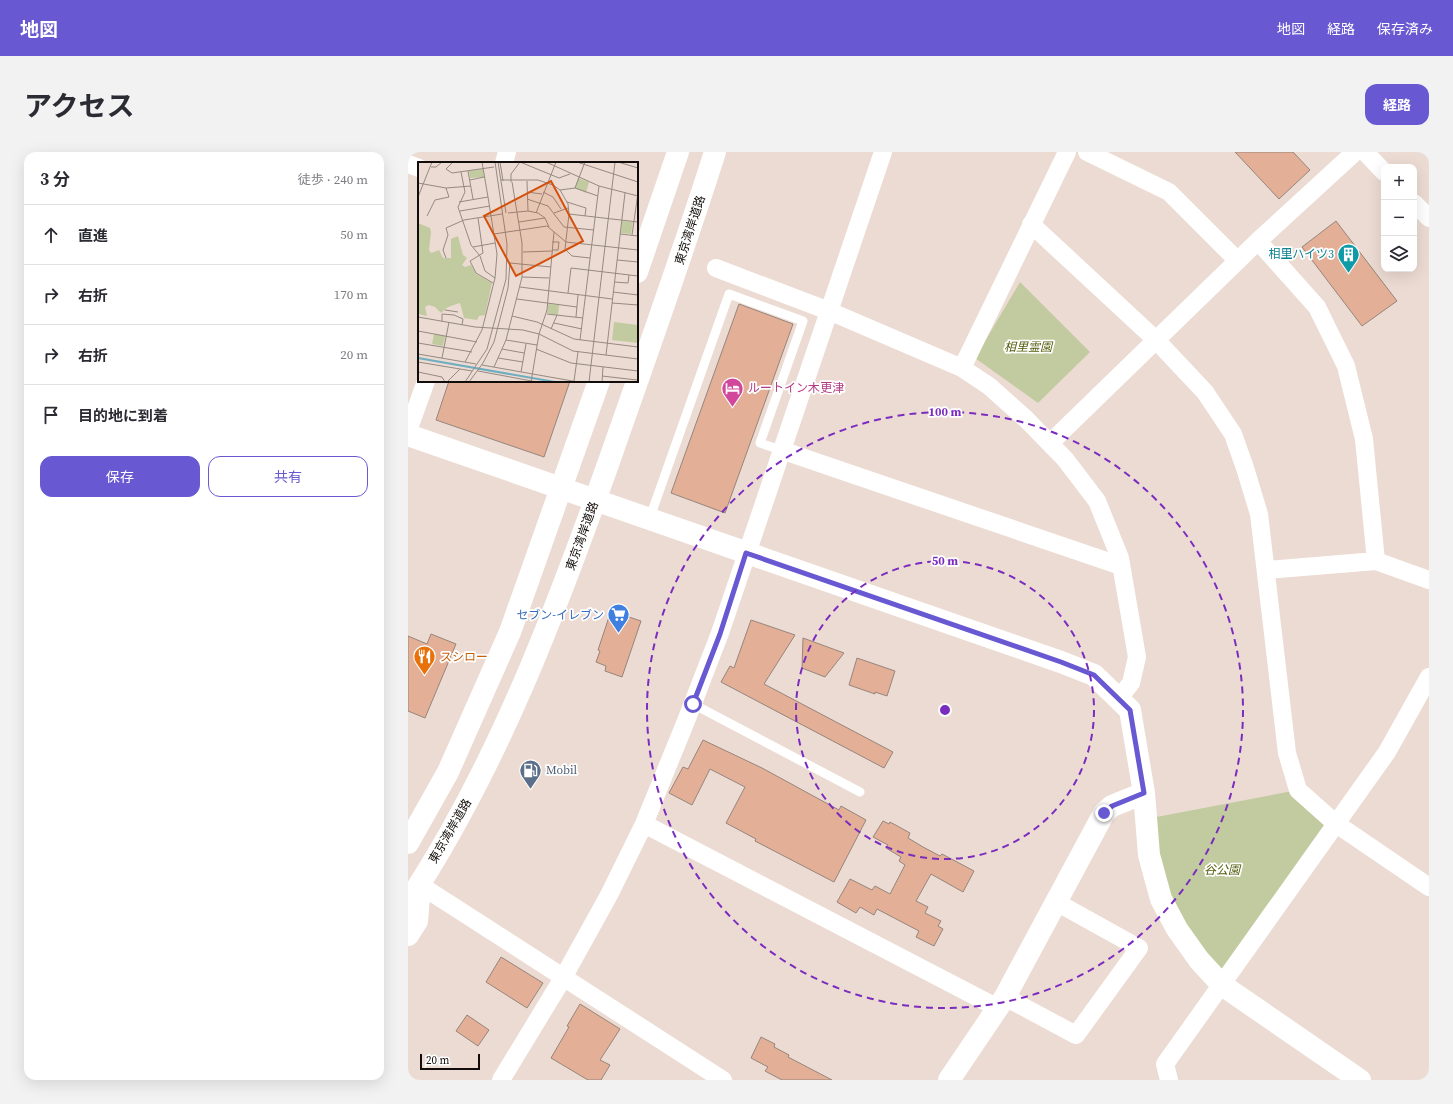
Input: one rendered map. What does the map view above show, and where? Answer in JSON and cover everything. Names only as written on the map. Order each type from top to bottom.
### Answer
[{"type":"main road","points":[[659,209],[668,152]]},
{"type":"main road","points":[[638,266],[641,246],[659,209],[678,152]]},
{"type":"main road","name":"東京湾岸道路","points":[[638,379],[682,255],[715,152]]},
{"type":"main road","points":[[682,255],[730,152]]},
{"type":"main road","points":[[408,843],[448,772],[510,632],[562,489],[599,382]]},
{"type":"main road","name":"東京湾岸道路","points":[[414,893],[478,784],[542,644],[637,382]]},
{"type":"main road","points":[[408,435],[1061,662],[1094,675],[1130,710],[1144,793],[1149,855],[1162,899],[1177,929],[1199,960],[1222,985],[1360,1080]]},
{"type":"main road","points":[[408,820],[448,772]]},
{"type":"main road","points":[[949,1080],[1002,1003],[1104,813],[1112,806],[1144,793]]},
{"type":"main road","points":[[408,935],[416,921],[414,893]]},
{"type":"street","points":[[504,162],[507,152]]},
{"type":"street","points":[[501,1080],[563,978],[609,895],[644,824],[720,634],[746,553],[883,152]]},
{"type":"street","points":[[962,368],[1067,152]]},
{"type":"street","points":[[1087,152],[1169,192],[1238,261]]},
{"type":"street","points":[[1050,443],[1258,241],[1355,152]]},
{"type":"street","points":[[1365,152],[1381,169]]},
{"type":"street","points":[[408,164],[418,168]]},
{"type":"street","points":[[1417,206],[1429,218]]},
{"type":"street","points":[[1031,224],[1156,340],[1205,392],[1233,434],[1259,514],[1289,759],[1298,790],[1335,823],[1429,887]]},
{"type":"street","points":[[1258,241],[1316,307],[1346,366],[1364,439],[1376,561]]},
{"type":"street","points":[[716,268],[829,311],[962,368],[989,386],[1065,459],[1097,501],[1120,558],[1137,657],[1131,683],[1119,698]]},
{"type":"street","points":[[408,431],[426,382]]},
{"type":"street","points":[[781,450],[1121,566]]},
{"type":"street","points":[[1266,570],[1376,561],[1429,580]]},
{"type":"street","points":[[1169,1080],[1165,1064],[1335,823],[1387,752],[1429,677]]},
{"type":"street","points":[[644,824],[1002,1003],[1076,1035],[1139,948],[1056,902]]},
{"type":"street","points":[[414,893],[563,978],[723,1080]]},
{"type":"lane","points":[[649,520],[729,294],[802,321],[760,443],[781,450]]},
{"type":"lane","points":[[693,704],[860,792]]},
{"type":"green space","name":"相里霊園","points":[[1020,282],[1090,352],[1038,403],[975,358]]},
{"type":"green space","name":"谷公園","points":[[1298,790],[1335,823],[1222,985],[1177,929],[1146,819]]},
{"type":"building","points":[[1235,152],[1293,152],[1310,170],[1279,199]]},
{"type":"building","name":"相里ハイツ3","points":[[1336,221],[1397,301],[1362,326],[1302,247]]},
{"type":"building","name":"ルートイン木更津","points":[[739,304],[793,324],[725,513],[671,493]]},
{"type":"building","points":[[449,382],[570,382],[544,457],[436,420]]},
{"type":"building","name":"セブン-イレブン","points":[[611,611],[641,621],[622,677],[605,671],[606,666],[596,662],[600,651],[598,650]]},
{"type":"building","points":[[751,620],[795,635],[764,684],[893,752],[884,768],[721,682],[730,666],[734,668]]},
{"type":"building","name":"スシロー","points":[[431,634],[456,644],[425,718],[408,711],[408,636],[427,644]]},
{"type":"building","points":[[803,638],[844,653],[825,677],[802,668]]},
{"type":"building","points":[[857,658],[895,671],[887,696],[875,692],[875,694],[849,685]]},
{"type":"building","points":[[703,740],[762,768],[839,810],[841,806],[866,820],[834,882],[755,841],[756,839],[726,823],[745,787],[710,769],[692,805],[669,793],[683,767],[688,769]]},
{"type":"building","points":[[883,821],[889,824],[890,822],[910,833],[908,838],[923,847],[940,856],[942,854],[974,871],[963,892],[931,874],[916,901],[928,907],[925,913],[941,921],[938,926],[943,929],[934,946],[916,937],[919,931],[877,909],[874,915],[860,907],[856,913],[837,902],[850,879],[872,890],[875,886],[890,894],[905,865],[899,861],[901,857],[886,848],[888,845],[873,837]]},
{"type":"building","points":[[501,957],[543,983],[527,1008],[486,982]]},
{"type":"building","points":[[580,1004],[620,1029],[600,1060],[610,1065],[601,1080],[588,1080],[551,1058]]},
{"type":"building","points":[[467,1015],[489,1030],[478,1046],[456,1031]]},
{"type":"building","points":[[761,1037],[775,1044],[774,1047],[789,1055],[788,1057],[832,1080],[782,1080],[765,1071],[768,1067],[751,1058]]},
{"type":"place","name":"相里ハイツ3","points":[[1349,274]]},
{"type":"place","name":"ルートイン木更津","points":[[732,408]]},
{"type":"place","name":"セブン-イレブン","points":[[619,634]]},
{"type":"place","name":"スシロー","points":[[425,676]]},
{"type":"place","name":"Mobil","points":[[531,790]]},
{"type":"route","points":[[693,704],[720,634],[746,553],[1061,662],[1094,675],[1130,710],[1144,793],[1112,806],[1104,813]]}]
